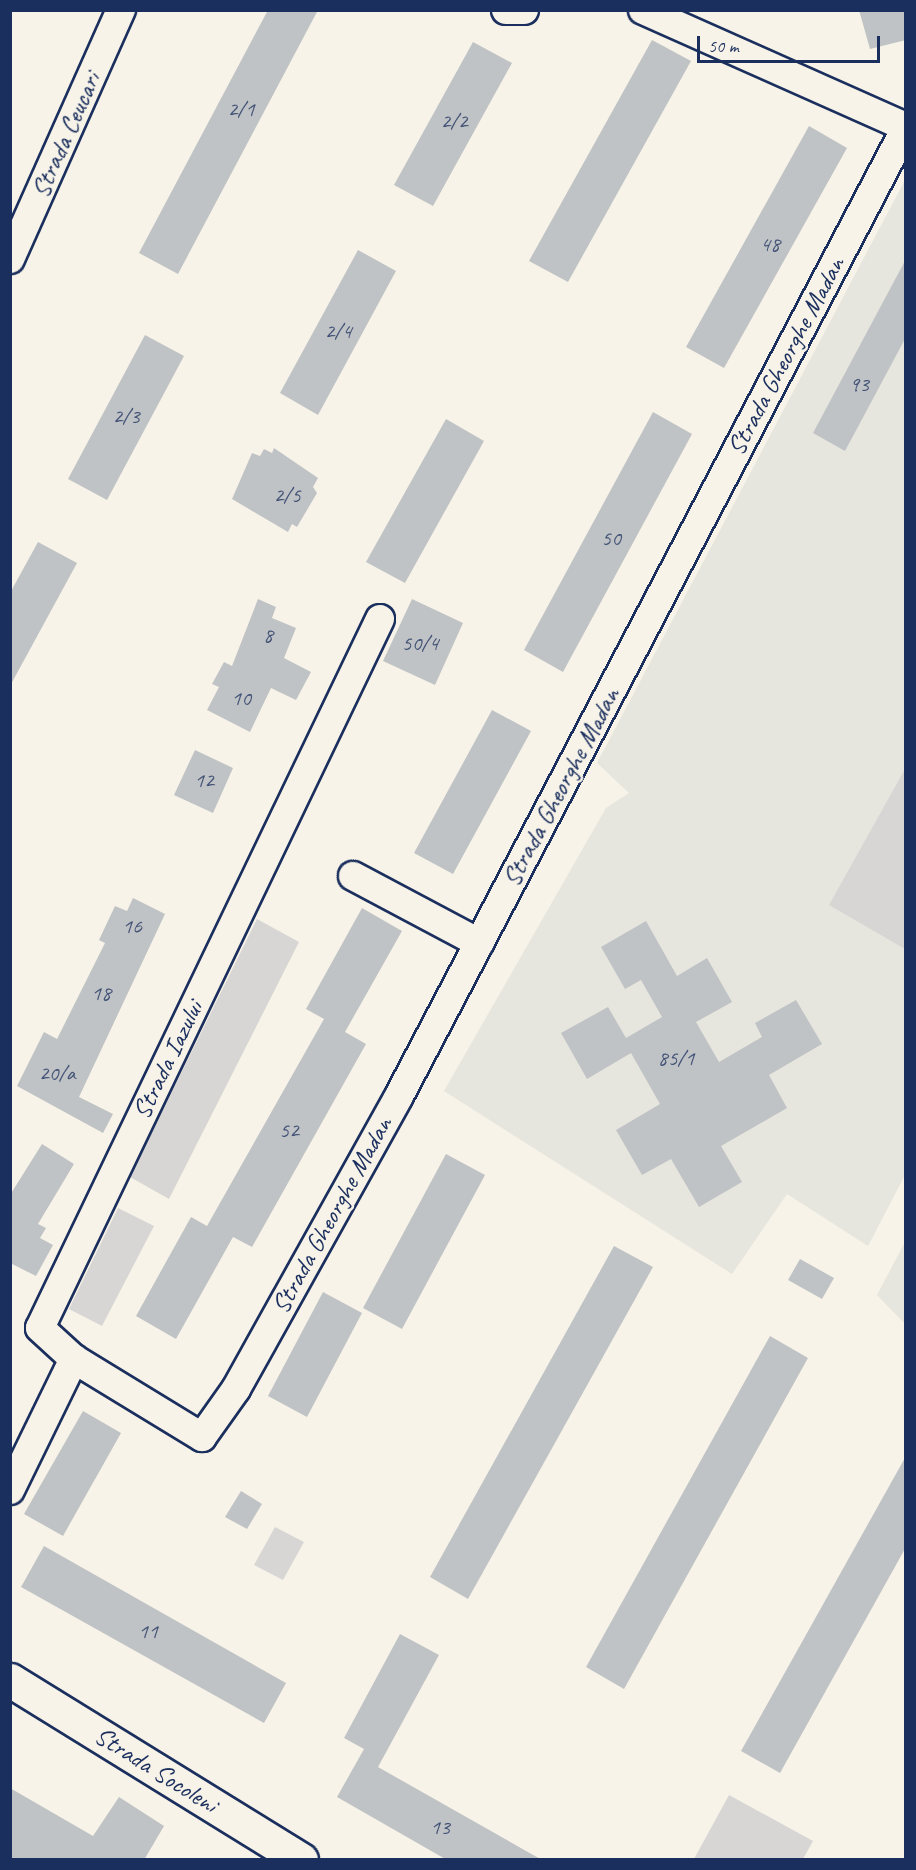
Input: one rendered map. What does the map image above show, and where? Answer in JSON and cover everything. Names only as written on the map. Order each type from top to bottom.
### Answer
[{"type":"main road","name":"Strada Socoleni","points":[[10,1680],[302,1860]]},
{"type":"street","name":"Strada Ceucari","points":[[10,258],[121,10]]},
{"type":"street","points":[[506,10],[524,10]]},
{"type":"street","points":[[643,10],[906,128]]},
{"type":"street","name":"Strada Gheorghe Madan","points":[[74,1359],[202,1437],[242,1378],[479,942],[906,128]]},
{"type":"street","name":"Strada Iazului","points":[[74,1359],[40,1328],[380,619]]},
{"type":"street","points":[[353,876],[479,942]]},
{"type":"street","points":[[10,1490],[74,1359]]},
{"type":"shaded area","points":[[905,180],[905,1175],[868,1246],[787,1194],[732,1274],[444,1091],[606,808],[629,793],[597,763]]},
{"type":"shaded area","points":[[905,769],[905,949],[829,905]]},
{"type":"shaded area","points":[[257,919],[299,942],[169,1199],[130,1177]]},
{"type":"shaded area","points":[[118,1208],[154,1226],[102,1326],[69,1309]]},
{"type":"shaded area","points":[[905,1242],[906,1324],[877,1295]]},
{"type":"shaded area","points":[[275,1527],[304,1542],[283,1580],[254,1565]]},
{"type":"shaded area","points":[[729,1795],[813,1841],[803,1859],[694,1859]]},
{"type":"building","points":[[268,10],[318,10],[178,274],[139,253]]},
{"type":"building","points":[[859,10],[906,10],[906,40],[870,49]]},
{"type":"building","points":[[652,40],[691,61],[568,282],[529,261]]},
{"type":"building","points":[[473,42],[512,63],[433,206],[394,185]]},
{"type":"building","points":[[809,126],[847,148],[724,368],[686,347]]},
{"type":"building","points":[[358,250],[396,271],[318,415],[280,393]]},
{"type":"building","points":[[906,259],[906,337],[845,451],[813,433]]},
{"type":"building","points":[[145,335],[184,356],[107,500],[68,479]]},
{"type":"building","points":[[653,412],[692,434],[563,672],[524,650]]},
{"type":"building","points":[[446,419],[484,441],[405,583],[366,562]]},
{"type":"building","points":[[274,448],[318,478],[313,487],[317,493],[297,527],[292,524],[288,532],[232,499],[252,453],[260,456],[264,449],[272,453]]},
{"type":"building","points":[[38,542],[77,563],[10,686],[10,593]]},
{"type":"building","points":[[258,599],[276,607],[272,618],[296,628],[284,658],[311,672],[296,700],[271,688],[250,732],[207,710],[219,687],[212,684],[224,662],[232,666]]},
{"type":"building","points":[[412,599],[463,623],[435,685],[383,661]]},
{"type":"building","points":[[492,710],[531,731],[453,874],[414,853]]},
{"type":"building","points":[[195,750],[233,768],[213,813],[174,795]]},
{"type":"building","points":[[133,898],[165,914],[79,1097],[113,1114],[103,1133],[17,1086],[44,1032],[57,1039],[105,943],[99,940],[115,906],[127,911]]},
{"type":"building","points":[[362,908],[402,931],[345,1032],[366,1044],[252,1247],[233,1237],[176,1339],[136,1316],[191,1217],[207,1226],[324,1019],[306,1009]]},
{"type":"building","points":[[646,921],[677,976],[707,958],[732,1002],[696,1022],[719,1062],[762,1037],[755,1023],[796,1000],[822,1044],[769,1075],[787,1108],[721,1146],[742,1182],[699,1207],[671,1159],[642,1175],[616,1130],[660,1104],[631,1053],[587,1079],[561,1033],[608,1007],[626,1038],[662,1017],[641,980],[625,989],[601,947]]},
{"type":"building","points":[[42,1144],[74,1164],[38,1224],[46,1228],[40,1238],[53,1245],[36,1276],[10,1263],[10,1195]]},
{"type":"building","points":[[446,1154],[485,1175],[402,1329],[363,1308]]},
{"type":"building","points":[[614,1246],[653,1267],[468,1599],[430,1577]]},
{"type":"building","points":[[800,1259],[834,1278],[822,1299],[788,1280]]},
{"type":"building","points":[[323,1292],[362,1313],[307,1417],[268,1396]]},
{"type":"building","points":[[770,1336],[808,1358],[624,1689],[586,1667]]},
{"type":"building","points":[[83,1411],[121,1433],[63,1536],[24,1514]]},
{"type":"building","points":[[906,1456],[906,1547],[780,1773],[741,1751]]},
{"type":"building","points":[[241,1491],[262,1504],[247,1529],[225,1517]]},
{"type":"building","points":[[44,1546],[286,1683],[264,1723],[21,1587]]},
{"type":"building","points":[[400,1634],[439,1655],[378,1767],[542,1860],[447,1860],[337,1797],[364,1749],[344,1738]]},
{"type":"building","points":[[10,1788],[93,1836],[119,1797],[164,1826],[144,1860],[10,1860]]}]
